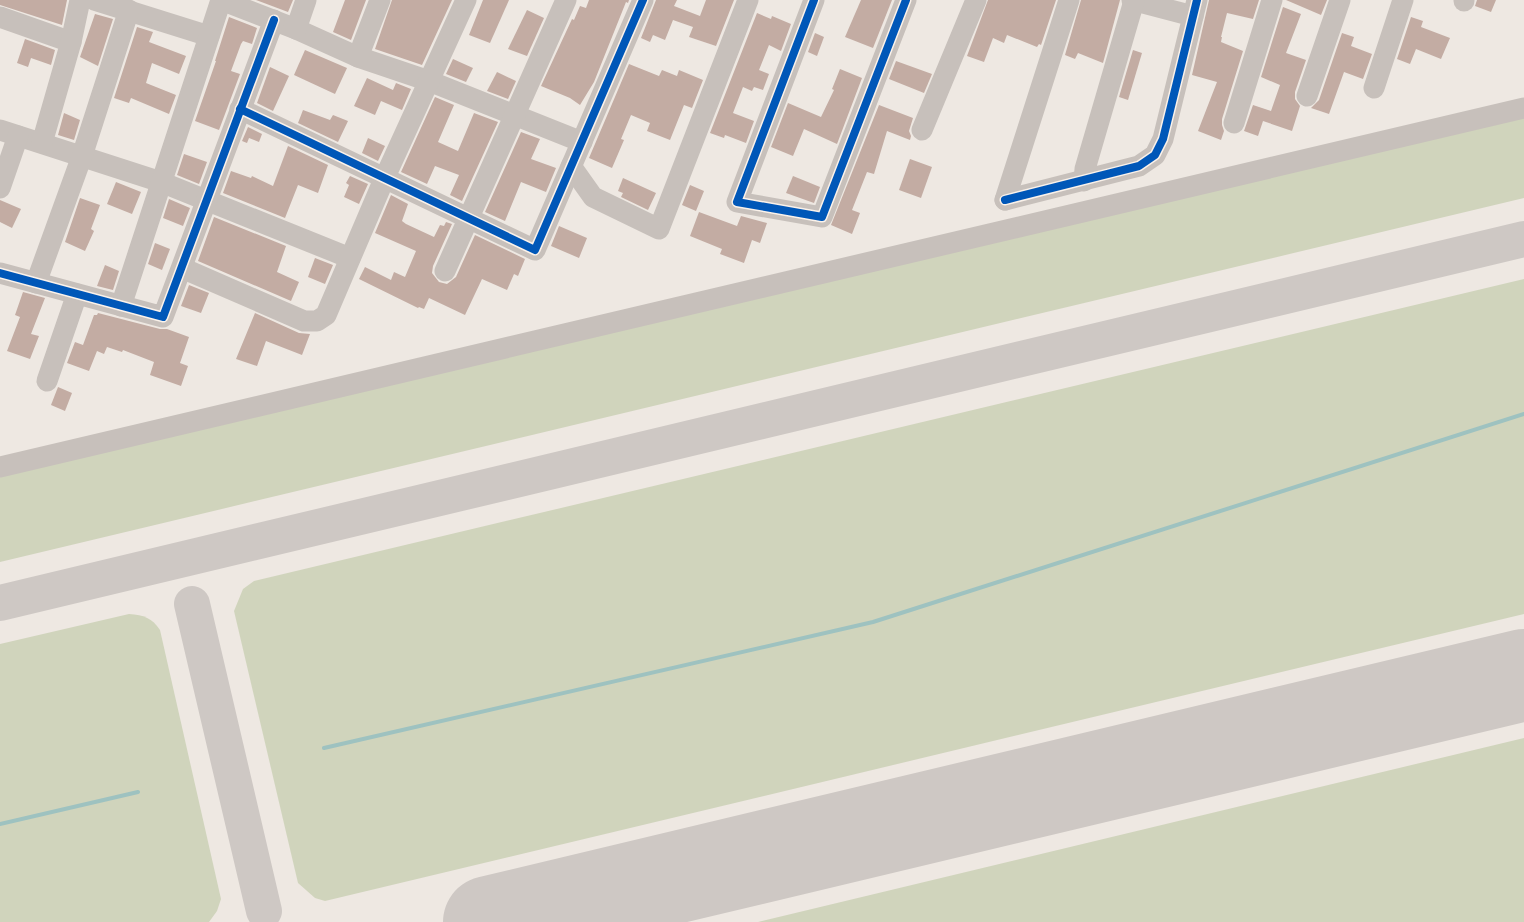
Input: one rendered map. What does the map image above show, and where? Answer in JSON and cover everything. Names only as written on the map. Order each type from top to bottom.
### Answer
[{"type":"street","points":[[42,143],[71,42],[80,0]]},
{"type":"street","points":[[94,0],[209,36]]},
{"type":"street","points":[[121,306],[221,0],[296,29],[358,57],[429,81],[582,142]]},
{"type":"street","points":[[296,29],[306,0]]},
{"type":"street","points":[[358,57],[380,0]]},
{"type":"street","points":[[182,268],[297,319],[311,322],[322,319],[329,311],[385,177],[466,0]]},
{"type":"street","points":[[445,271],[566,0]]},
{"type":"street","points":[[240,109],[536,250],[643,0]]},
{"type":"street","points":[[572,166],[593,197],[659,229],[748,0]]},
{"type":"street","points":[[814,0],[737,202],[822,217],[906,0]]},
{"type":"street","points":[[922,130],[976,0]]},
{"type":"street","points":[[1069,0],[1005,200],[1084,181],[1140,166],[1150,160],[1159,150],[1195,8],[1133,0],[1107,88],[1084,181]]},
{"type":"street","points":[[1234,123],[1272,0]]},
{"type":"street","points":[[1306,96],[1340,0]]},
{"type":"street","points":[[1374,88],[1403,0]]},
{"type":"street","points":[[36,283],[82,156],[129,10]]},
{"type":"street","points":[[0,16],[71,42]]},
{"type":"street","points":[[0,273],[163,317],[274,20]]},
{"type":"street","points":[[0,467],[1524,108]]},
{"type":"street","points":[[0,188],[9,133],[161,182],[350,258]]},
{"type":"street","points":[[47,381],[77,294]]},
{"type":"green space","points":[[1524,113],[1524,198],[0,562],[0,472]]},
{"type":"green space","points":[[1524,279],[1524,614],[325,901],[315,898],[298,883],[234,611],[243,589],[254,581]]},
{"type":"green space","points":[[129,614],[147,618],[160,630],[221,899],[217,911],[209,922],[0,922],[0,644]]},
{"type":"green space","points":[[1524,738],[1524,922],[758,922]]},
{"type":"building","points":[[0,0],[67,0],[62,25],[0,5]]},
{"type":"building","points":[[256,0],[293,0],[288,12]]},
{"type":"building","points":[[345,0],[366,0],[351,40],[333,32]]},
{"type":"building","points":[[392,0],[452,0],[422,65],[375,49]]},
{"type":"building","points":[[483,0],[509,0],[490,43],[469,35]]},
{"type":"building","points":[[589,0],[629,0],[628,3],[626,2],[594,82],[580,105],[570,98],[541,86],[572,19],[574,20],[580,6],[586,8]]},
{"type":"building","points":[[656,0],[677,0],[674,6],[700,16],[706,0],[734,0],[716,46],[689,37],[693,27],[673,20],[665,40],[653,35],[650,42],[641,38]]},
{"type":"building","points":[[861,0],[892,0],[873,48],[845,37]]},
{"type":"building","points":[[988,0],[1056,0],[1041,45],[1037,47],[1007,35],[1004,43],[993,38],[984,62],[967,56]]},
{"type":"building","points":[[1081,0],[1120,0],[1103,63],[1078,53],[1075,59],[1065,55]]},
{"type":"building","points":[[1209,0],[1259,0],[1253,19],[1227,13],[1221,42],[1243,51],[1222,119],[1224,131],[1221,140],[1198,131],[1217,82],[1192,75]]},
{"type":"building","points":[[1286,0],[1327,0],[1321,15]]},
{"type":"building","points":[[1477,0],[1496,0],[1491,12],[1475,6]]},
{"type":"building","points":[[1283,7],[1301,14],[1286,53],[1306,60],[1295,92],[1295,99],[1300,106],[1292,131],[1263,121],[1258,136],[1244,131],[1253,105],[1271,111],[1280,85],[1261,77]]},
{"type":"building","points":[[527,10],[544,18],[527,56],[508,49]]},
{"type":"building","points":[[757,13],[791,24],[781,51],[769,45],[759,70],[769,74],[763,90],[754,87],[752,91],[743,87],[733,113],[754,121],[746,143],[725,135],[724,138],[710,133]]},
{"type":"building","points":[[95,14],[113,19],[98,66],[80,57]]},
{"type":"building","points":[[229,17],[257,28],[252,44],[243,41],[241,44],[231,71],[240,74],[219,130],[195,121]]},
{"type":"building","points":[[1411,17],[1423,21],[1421,27],[1450,38],[1441,59],[1416,49],[1410,64],[1397,59]]},
{"type":"building","points":[[137,27],[153,32],[149,42],[186,56],[179,74],[152,63],[146,83],[176,95],[169,114],[131,98],[129,103],[114,98]]},
{"type":"building","points":[[815,33],[824,37],[817,56],[808,52]]},
{"type":"building","points":[[1342,33],[1354,37],[1351,46],[1372,54],[1363,79],[1344,72],[1329,114],[1311,108],[1319,100]]},
{"type":"building","points":[[25,39],[55,50],[51,65],[31,58],[28,67],[17,63]]},
{"type":"building","points":[[305,50],[347,68],[335,94],[294,75]]},
{"type":"building","points":[[1133,50],[1142,53],[1128,100],[1119,97]]},
{"type":"building","points":[[453,59],[473,68],[466,82],[446,74]]},
{"type":"building","points":[[896,61],[932,74],[924,93],[889,79]]},
{"type":"building","points":[[629,64],[659,76],[662,70],[677,76],[679,70],[703,80],[692,108],[684,105],[670,140],[647,131],[650,123],[631,115],[621,139],[624,140],[612,168],[589,158]]},
{"type":"building","points":[[270,67],[289,76],[273,111],[257,103]]},
{"type":"building","points":[[840,69],[862,78],[837,144],[804,129],[793,156],[771,147],[788,103],[821,117],[834,90],[832,89]]},
{"type":"building","points":[[497,72],[516,81],[508,99],[487,91]]},
{"type":"building","points":[[367,78],[393,90],[396,83],[411,89],[402,110],[381,101],[375,115],[354,106]]},
{"type":"building","points":[[435,97],[454,105],[438,142],[458,151],[474,113],[498,122],[462,201],[450,195],[459,175],[435,166],[427,184],[401,172]]},
{"type":"building","points":[[879,105],[913,118],[909,131],[911,136],[910,140],[887,131],[874,174],[867,172],[852,210],[860,213],[852,234],[831,225]]},
{"type":"building","points":[[303,110],[330,120],[333,115],[348,121],[338,142],[298,123]]},
{"type":"building","points":[[64,113],[80,120],[74,140],[58,135]]},
{"type":"building","points":[[248,127],[262,134],[259,142],[249,138],[247,143],[242,141]]},
{"type":"building","points":[[521,132],[540,139],[531,159],[556,168],[546,192],[521,182],[505,221],[485,212]]},
{"type":"building","points":[[368,138],[385,146],[378,161],[362,153]]},
{"type":"building","points":[[288,146],[328,165],[318,193],[298,185],[285,218],[223,193],[231,171],[251,178],[252,176],[273,186]]},
{"type":"building","points":[[184,154],[207,162],[199,184],[177,175]]},
{"type":"building","points":[[910,159],[932,167],[921,198],[899,190]]},
{"type":"building","points":[[350,176],[368,184],[359,204],[344,197],[349,185],[346,183]]},
{"type":"building","points":[[793,176],[820,187],[814,203],[786,193]]},
{"type":"building","points":[[623,178],[656,193],[648,210],[621,197],[623,193],[618,191]]},
{"type":"building","points":[[116,182],[141,192],[132,214],[107,204]]},
{"type":"building","points":[[690,185],[704,191],[696,211],[682,205]]},
{"type":"building","points":[[391,195],[408,204],[402,221],[406,224],[434,237],[440,225],[444,226],[446,222],[452,224],[433,266],[432,273],[439,282],[447,284],[456,277],[475,235],[525,259],[518,276],[514,274],[507,290],[482,279],[465,315],[429,298],[424,309],[418,308],[359,279],[365,267],[391,280],[394,272],[405,277],[416,251],[375,233]]},
{"type":"building","points":[[80,198],[100,205],[91,229],[94,231],[85,251],[65,242]]},
{"type":"building","points":[[169,199],[190,208],[183,226],[163,218]]},
{"type":"building","points":[[0,200],[21,209],[12,228],[0,222]]},
{"type":"building","points":[[699,212],[737,226],[741,216],[767,223],[760,243],[752,240],[744,263],[720,254],[722,249],[690,236]]},
{"type":"building","points":[[214,217],[286,246],[277,272],[299,282],[291,301],[198,261]]},
{"type":"building","points":[[559,226],[587,238],[579,258],[551,246]]},
{"type":"building","points":[[155,243],[170,249],[162,270],[148,264]]},
{"type":"building","points":[[315,258],[333,265],[325,284],[308,277]]},
{"type":"building","points":[[105,265],[119,271],[113,290],[97,286]]},
{"type":"building","points":[[189,285],[209,293],[201,313],[181,306]]},
{"type":"building","points":[[23,292],[45,298],[31,334],[39,336],[30,359],[7,351],[20,317],[15,315]]},
{"type":"building","points":[[98,313],[167,329],[189,337],[180,363],[188,366],[181,386],[150,375],[154,362],[123,350],[122,352],[107,347],[104,354],[97,351],[89,371],[67,363],[75,342],[83,345],[94,315]]},
{"type":"building","points":[[255,313],[299,333],[310,334],[302,355],[266,341],[257,366],[236,359]]},
{"type":"building","points":[[58,387],[72,393],[65,411],[51,405]]},
{"type":"waterway","points":[[324,748],[873,622],[1524,414]]},
{"type":"waterway","points":[[0,824],[138,792]]},
{"type":"taxiway","points":[[0,603],[1524,239]]},
{"type":"taxiway","points":[[192,604],[264,911]]},
{"type":"runway","points":[[489,922],[1524,675]]},
{"type":"cycle path","points":[[240,109],[535,250],[643,0]]},
{"type":"cycle path","points":[[814,0],[737,202],[822,217],[906,0]]},
{"type":"cycle path","points":[[1005,200],[1139,166],[1155,155],[1163,139],[1197,0]]},
{"type":"cycle path","points":[[0,273],[163,317],[274,20]]}]
